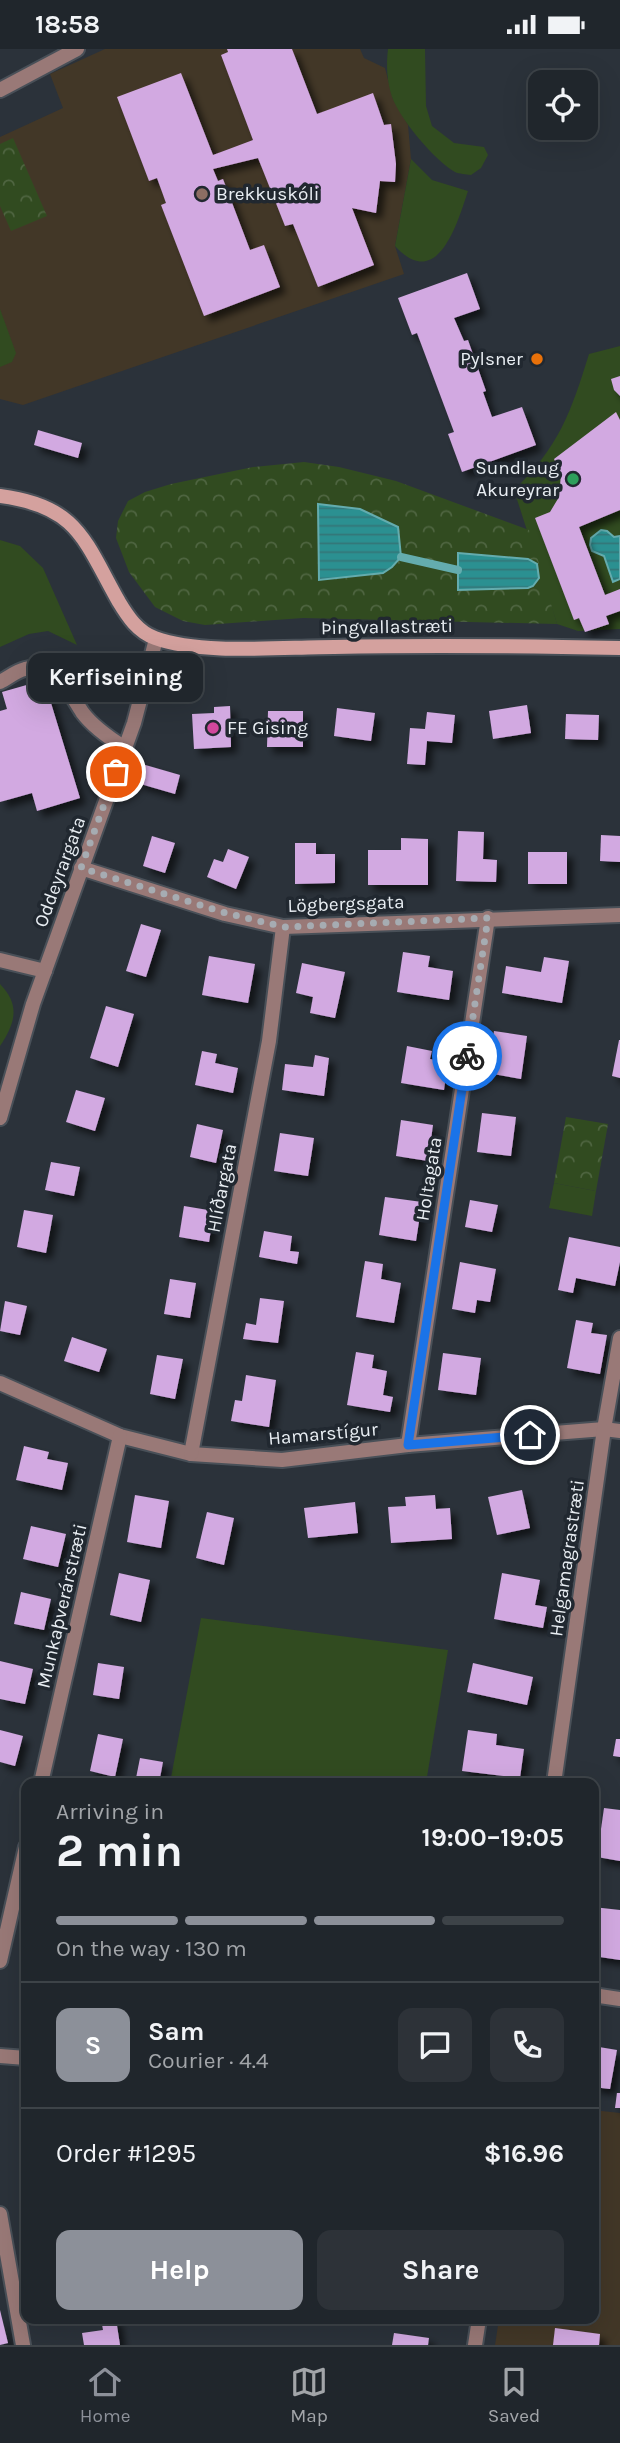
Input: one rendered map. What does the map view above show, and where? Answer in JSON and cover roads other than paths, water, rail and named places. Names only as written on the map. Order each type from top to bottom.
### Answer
[{"type":"main road","points":[[0,496],[38,503],[68,520],[91,551],[124,610],[141,632],[156,639]]},
{"type":"main road","name":"Þingvallastræti","points":[[156,639],[180,645],[225,648],[490,645],[620,648]]},
{"type":"street","points":[[0,90],[77,49]]},
{"type":"street","name":"Oddeyrargata","points":[[0,1118],[3,1100],[33,1004],[134,723],[156,639]]},
{"type":"street","points":[[0,682],[24,669],[36,667],[49,671],[60,679],[83,713],[101,732],[125,748]]},
{"type":"street","name":"Lögbergsgata","points":[[81,868],[226,913],[284,927],[620,915]]},
{"type":"street","name":"Holtagata","points":[[408,1445],[488,918]]},
{"type":"street","name":"Hlíðargata","points":[[191,1454],[269,1041],[284,927]]},
{"type":"street","points":[[0,960],[45,971]]},
{"type":"street","name":"Helgamagrastræti","points":[[556,1778],[604,1429],[620,1338]]},
{"type":"street","name":"Hamarstígur","points":[[0,1383],[120,1436],[191,1454],[282,1460],[408,1445],[604,1429],[620,1431]]},
{"type":"street","name":"Munkaþverárstræti","points":[[42,1778],[120,1436]]},
{"type":"street","points":[[0,1961],[21,1869]]},
{"type":"street","points":[[599,1997],[620,1999]]},
{"type":"street","points":[[0,2056],[21,2058]]},
{"type":"street","points":[[0,2214],[23,2345]]},
{"type":"street","points":[[475,2345],[478,2324]]},
{"type":"water","points":[[318,504],[360,509],[398,527],[401,557],[383,573],[319,580]]},
{"type":"water","points":[[601,530],[614,537],[620,536],[620,579],[613,582],[604,556],[592,551],[590,545],[591,538]]},
{"type":"water","points":[[458,553],[528,559],[537,564],[539,578],[528,588],[458,590]]},
{"type":"waterway","points":[[401,557],[458,570]]},
{"type":"place","name":"Brekkuskóli","points":[[202,194]]},
{"type":"place","name":"Pylsner","points":[[537,359]]},
{"type":"place","name":"Sundlaug Akureyrar","points":[[573,479]]},
{"type":"place","name":"FE Gising","points":[[213,728]]},
{"type":"place","name":"Kerfiseining","points":[[116,772]]}]
